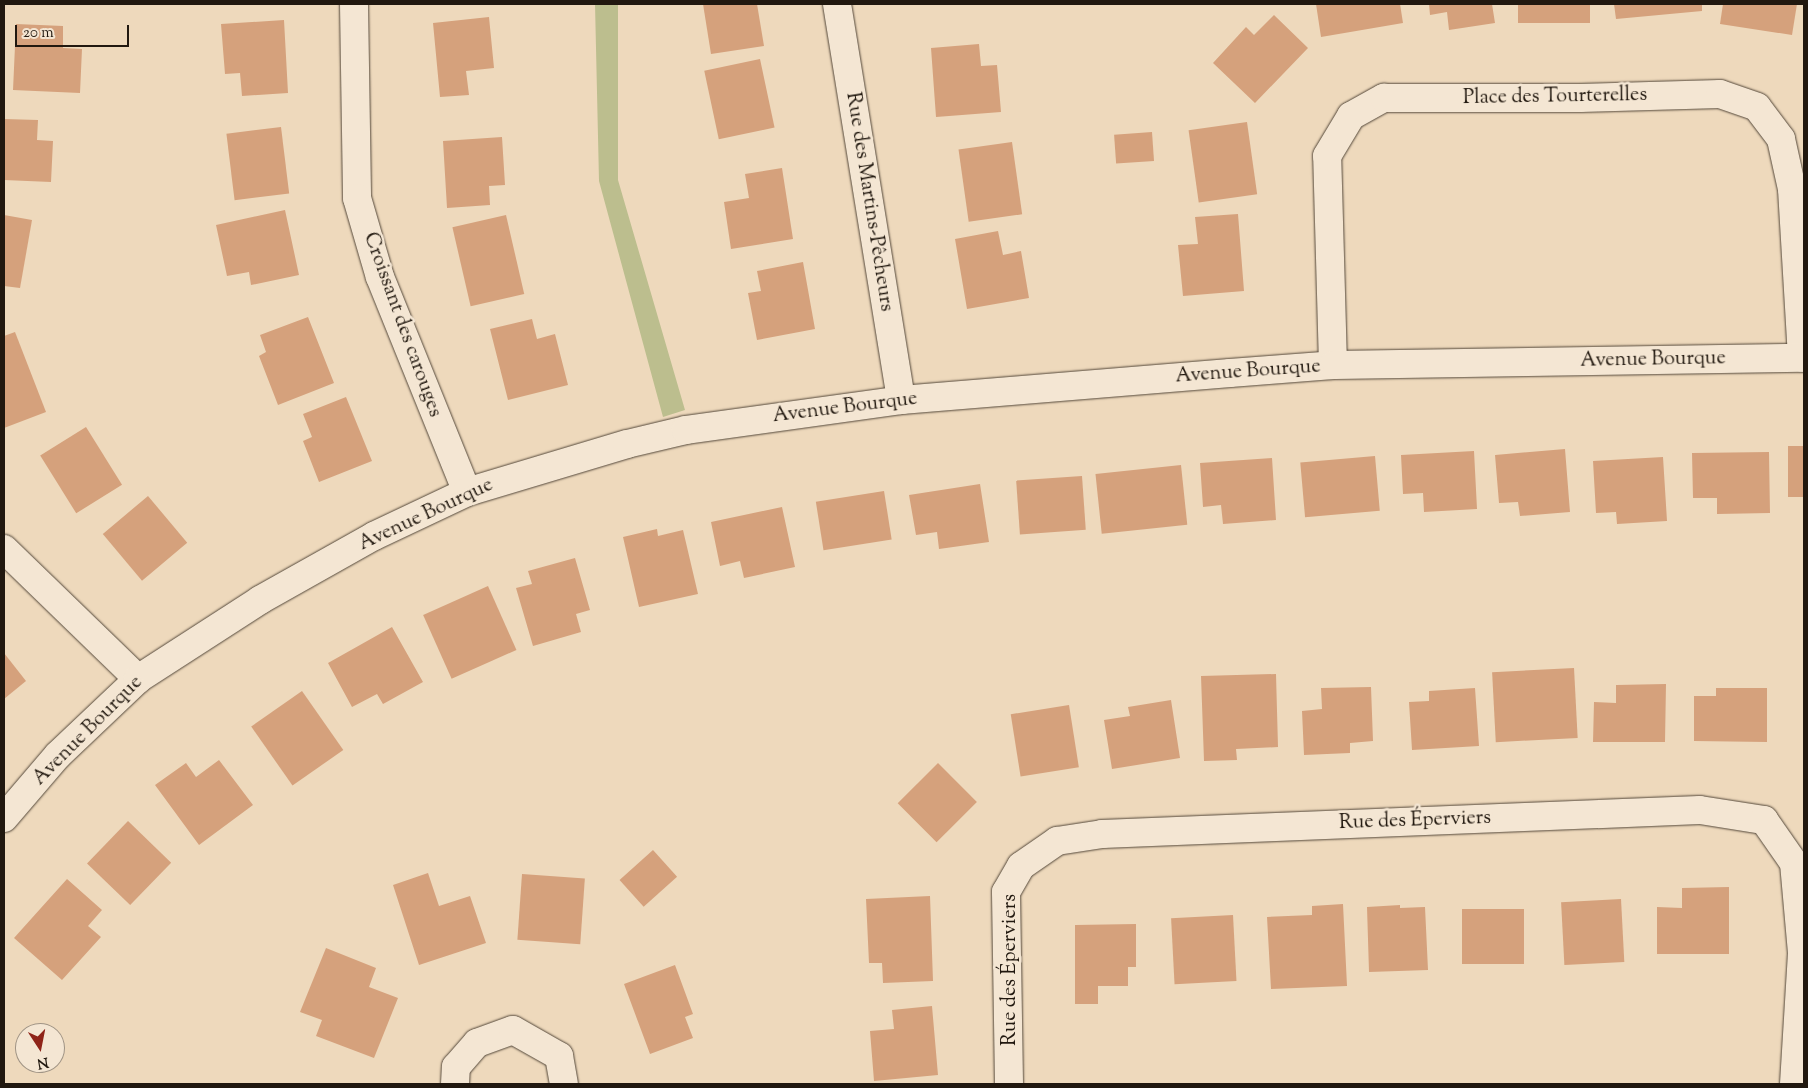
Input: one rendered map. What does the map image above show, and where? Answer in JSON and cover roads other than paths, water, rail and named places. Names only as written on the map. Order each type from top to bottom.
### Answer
[{"type":"street","name":"Croissant des carouges","points":[[354,4],[357,198],[380,278],[467,492]]},
{"type":"street","name":"Rue des Martins-Pêcheurs","points":[[837,4],[901,400]]},
{"type":"street","name":"Place des Tourterelles","points":[[1333,366],[1327,156],[1351,116],[1384,98],[1580,98],[1720,94],[1757,107],[1781,139],[1792,189],[1803,358]]},
{"type":"street","name":"Avenue Bourque","points":[[4,818],[58,755],[138,679],[260,600],[374,536],[467,492],[627,444],[686,430],[901,400],[1333,366],[1803,358]]},
{"type":"street","points":[[4,549],[138,679]]},
{"type":"street","name":"Rue des Éperviers","points":[[1009,1084],[1006,892],[1021,866],[1058,841],[1102,834],[1700,810],[1764,820],[1794,863],[1802,953],[1794,1084]]},
{"type":"street","points":[[455,1084],[456,1067],[476,1043],[513,1030],[559,1056],[564,1084]]}]
